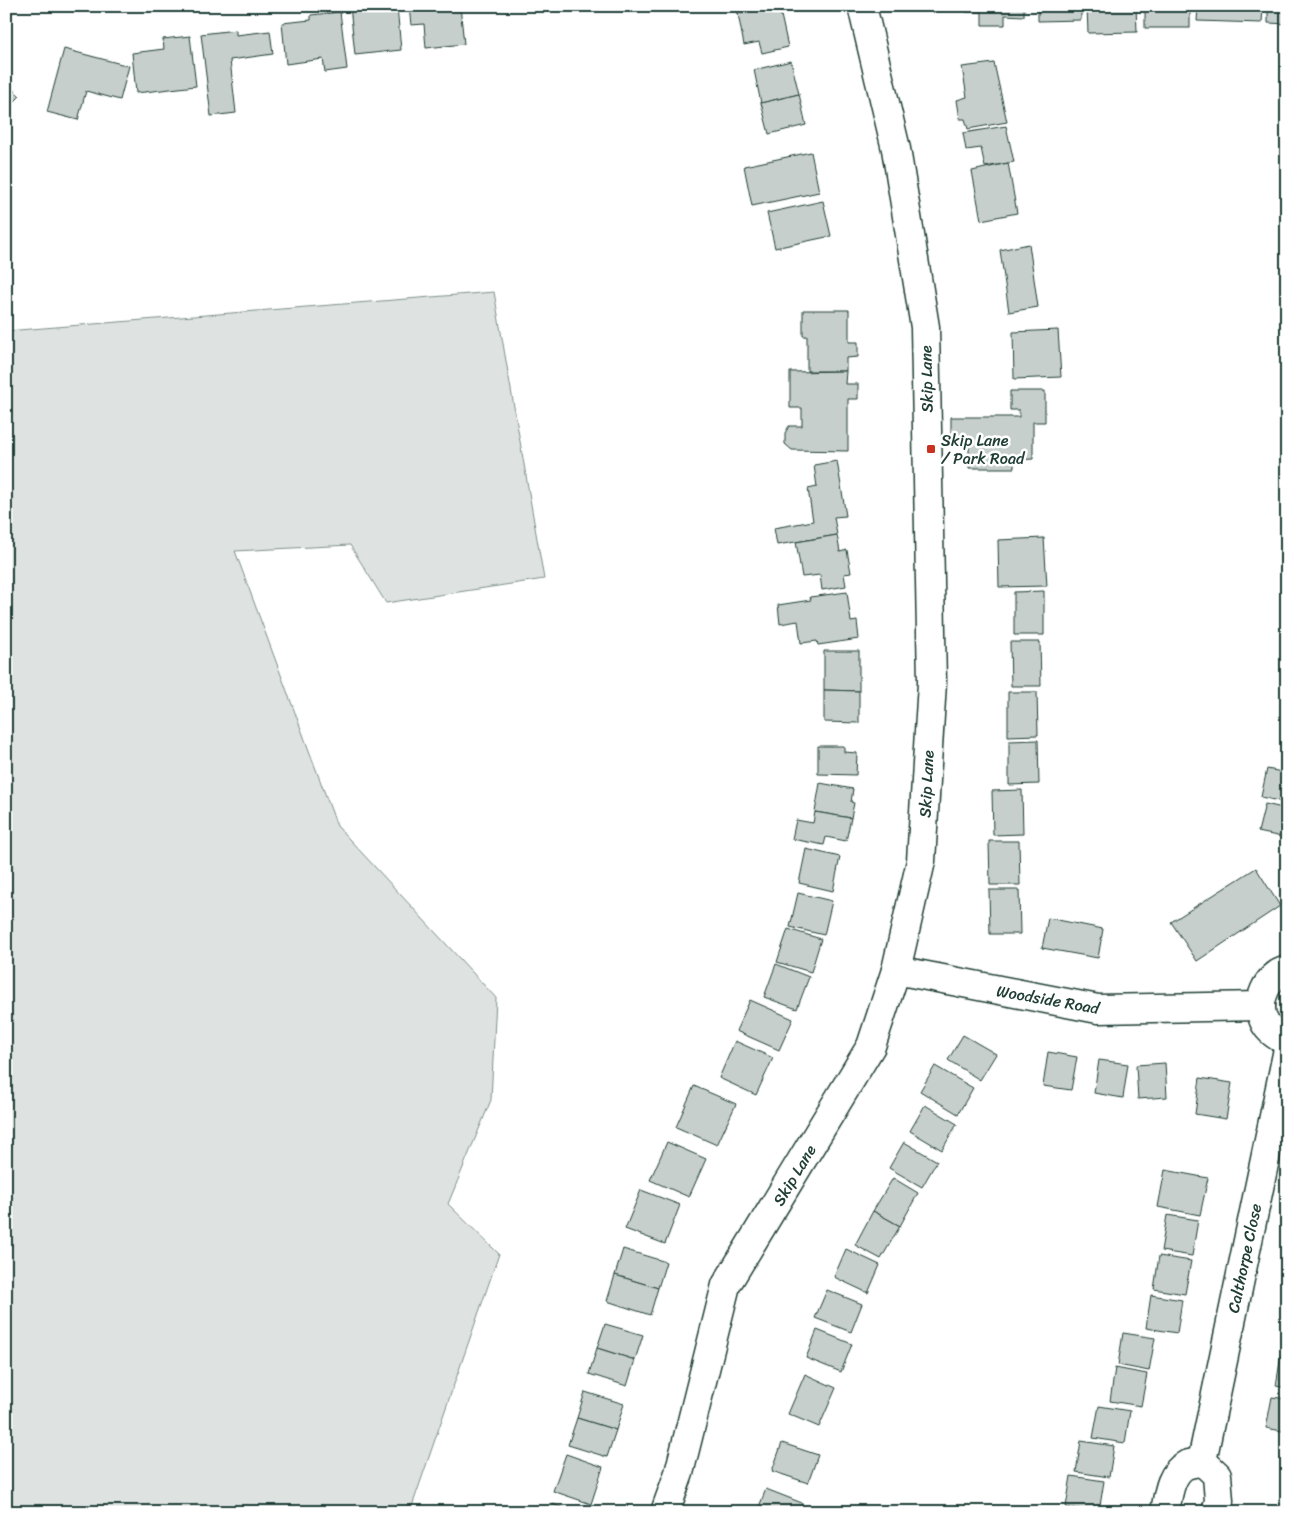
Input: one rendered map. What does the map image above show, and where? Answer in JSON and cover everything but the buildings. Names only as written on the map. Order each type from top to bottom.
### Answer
[{"type":"street","name":"Skip Lane","points":[[665,1512],[679,1473],[726,1286],[871,1046],[896,970],[921,861],[932,683],[925,326],[896,149],[862,6]]},
{"type":"street","name":"Woodside Road","points":[[896,970],[1098,1009],[1261,1006]]},
{"type":"street","points":[[1287,970],[1282,971],[1270,981],[1264,990],[1261,1006],[1264,1021],[1276,1036],[1287,1041]]},
{"type":"street","name":"Calthorpe Close","points":[[1202,1461],[1287,1054]]},
{"type":"street","points":[[1165,1512],[1170,1485],[1176,1474],[1185,1466],[1202,1461],[1216,1475],[1219,1501],[1216,1512]]},
{"type":"shaded area","points":[[494,292],[544,579],[386,603],[350,545],[235,551],[337,826],[496,998],[491,1100],[448,1204],[499,1254],[410,1512],[6,1512],[6,331]]},
{"type":"place","name":"Skip Lane / Park Road","points":[[931,449]]}]
